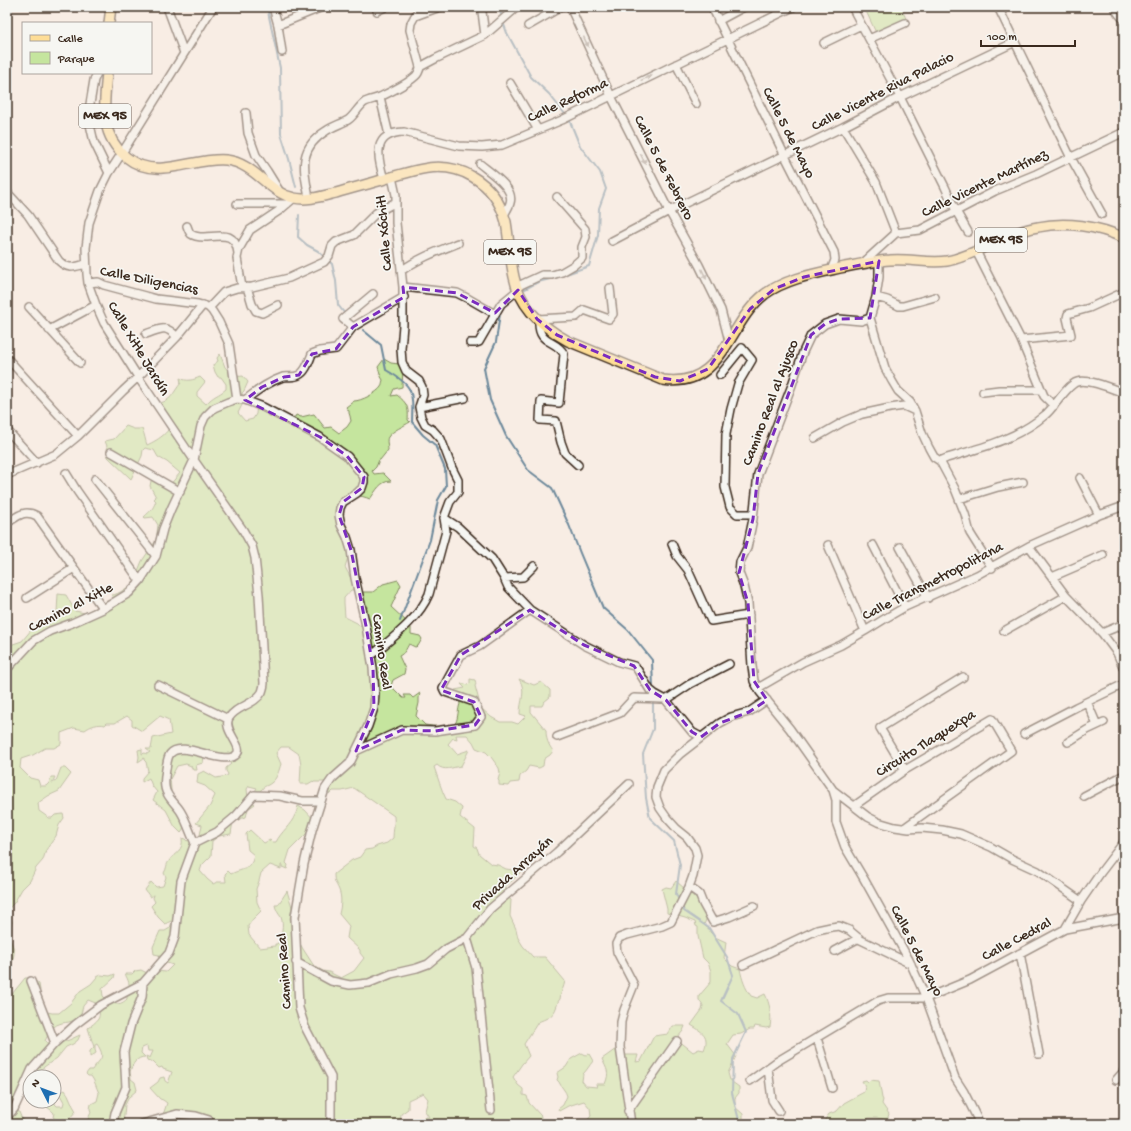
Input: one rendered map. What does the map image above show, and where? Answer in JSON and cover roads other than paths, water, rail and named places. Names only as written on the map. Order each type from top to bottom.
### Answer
[{"type":"main road","points":[[109,22],[110,7]]},
{"type":"main road","name":"MEX 95","points":[[106,74],[104,109],[107,130],[111,139],[122,154],[130,160],[151,168],[169,168],[220,160],[233,161],[247,167],[291,201],[323,196],[426,168],[447,168],[463,172],[476,178],[488,188],[499,203],[504,215],[507,229],[517,289],[526,306],[538,321],[568,341],[655,377],[671,381],[688,380],[702,374],[714,363],[754,305],[765,294],[792,281],[831,270],[878,261],[891,260],[941,262],[958,258],[1023,231],[1040,226],[1064,225],[1087,227],[1106,231],[1124,238]]},
{"type":"street","points":[[167,7],[184,53]]},
{"type":"street","points":[[204,7],[207,16]]},
{"type":"street","name":"Calle Xitle Jardín","points":[[213,7],[109,173],[100,191],[89,223],[86,264],[88,283],[104,323],[138,377],[243,530],[252,546],[255,558],[259,595],[264,683],[262,692],[257,698],[233,713],[228,719]]},
{"type":"street","points":[[272,7],[278,25],[282,52]]},
{"type":"street","points":[[278,25],[322,7]]},
{"type":"street","points":[[377,11],[385,7]]},
{"type":"street","points":[[309,198],[304,172],[304,161],[307,150],[314,140],[325,131],[348,120],[358,108],[366,102],[380,97],[407,83],[418,74],[420,67],[410,30],[420,7]]},
{"type":"street","points":[[415,16],[440,7]]},
{"type":"street","points":[[420,67],[435,58],[485,35],[517,7]]},
{"type":"street","points":[[528,26],[561,7]]},
{"type":"street","name":"Calle 5 de Febrero","points":[[570,7],[669,211],[699,265],[721,310],[729,341]]},
{"type":"street","name":"Calle 5 de Mayo","points":[[712,7],[834,252],[835,260],[831,270]]},
{"type":"street","points":[[718,21],[744,7]]},
{"type":"street","name":"Calle Reforma","points":[[389,135],[396,132],[404,132],[459,146],[482,147],[502,145],[562,120],[793,7]]},
{"type":"street","points":[[852,7],[900,97],[956,211],[968,232]]},
{"type":"street","points":[[998,7],[1070,156],[1102,214]]},
{"type":"street","points":[[1115,7],[1124,20]]},
{"type":"street","points":[[482,12],[485,35]]},
{"type":"street","points":[[869,39],[905,23]]},
{"type":"street","points":[[824,43],[861,25]]},
{"type":"street","name":"Calle Vicente Riva Palacio","points":[[612,241],[669,211],[843,127],[900,97],[1016,42]]},
{"type":"street","points":[[676,64],[696,104]]},
{"type":"street","points":[[97,74],[94,80],[88,116],[94,142],[109,173]]},
{"type":"street","points":[[510,83],[538,130]]},
{"type":"street","points":[[380,97],[389,135],[381,141],[378,148],[378,156],[388,178]]},
{"type":"street","points":[[246,113],[248,133],[256,155],[280,192]]},
{"type":"street","points":[[843,127],[876,182],[896,233],[863,264]]},
{"type":"street","name":"Calle Vicente Martínez","points":[[896,233],[920,230],[975,200],[1036,174],[1070,156],[1098,145],[1124,132]]},
{"type":"street","points":[[480,164],[497,177],[510,192],[510,202],[504,215]]},
{"type":"street","name":"Calle Xóchitl","points":[[388,178],[396,195],[396,223],[404,297],[401,349],[402,362],[406,371],[419,381],[422,387],[423,395],[419,407]]},
{"type":"street","points":[[7,192],[28,215],[59,261],[65,267],[86,264]]},
{"type":"street","points":[[470,343],[476,343],[482,338],[503,302],[517,289],[542,275],[552,275],[562,272],[582,258],[582,247],[586,237],[585,229],[557,197]]},
{"type":"street","points":[[237,204],[291,201]]},
{"type":"street","points":[[238,253],[250,230],[291,201]]},
{"type":"street","points":[[7,475],[56,454],[78,436],[206,307],[224,292],[289,278],[320,264],[328,258],[331,248],[336,242],[354,235],[376,213],[396,202]]},
{"type":"street","points":[[187,226],[191,234],[196,237],[224,236],[231,238],[236,243],[238,253],[237,262],[245,287],[256,311],[262,313],[278,305]]},
{"type":"street","points":[[401,271],[426,256],[458,243]]},
{"type":"street","points":[[976,251],[1021,340],[1044,396],[1054,406]]},
{"type":"street","points":[[878,261],[879,277],[876,297],[870,318],[885,368],[898,391],[910,402],[915,411],[922,434],[934,458],[940,461],[959,499],[970,533],[992,568]]},
{"type":"street","name":"Calle Diligencias","points":[[88,283],[98,282],[156,299],[206,307],[219,322],[229,344],[241,400]]},
{"type":"street","name":"Calle Xóchitl","points":[[403,287],[457,293],[495,314]]},
{"type":"street","points":[[578,465],[565,453],[556,421],[540,420],[541,401],[559,403],[564,354],[545,339],[539,330],[538,321],[576,317],[584,310],[609,319],[613,314],[610,288]]},
{"type":"street","points":[[1021,340],[1071,335],[1067,318],[1068,314],[1089,308],[1124,292]]},
{"type":"street","points":[[353,327],[343,319],[373,294]]},
{"type":"street","points":[[194,460],[201,426],[205,417],[214,408],[228,402],[241,400],[262,387],[284,377],[299,376],[307,365],[312,354],[320,351],[336,349],[353,327],[404,297]]},
{"type":"street","points":[[876,297],[887,300],[899,306],[935,297]]},
{"type":"street","points":[[49,330],[96,305]]},
{"type":"street","points":[[29,307],[80,363]]},
{"type":"street","name":"Camino Real al Ajusco","points":[[870,318],[861,321],[839,319],[825,324],[811,335],[803,352],[758,474],[754,514],[747,548],[740,562],[739,573],[748,603],[754,681],[833,790],[868,817],[878,822],[904,828],[942,830],[961,834],[1038,871],[1081,901]]},
{"type":"street","points":[[146,334],[163,328],[171,331],[177,337]]},
{"type":"street","points":[[720,375],[742,348],[752,360],[738,384],[730,409],[726,434],[725,487],[730,508],[737,514],[754,514]]},
{"type":"street","points":[[7,358],[78,436]]},
{"type":"street","points":[[940,461],[1006,440],[1020,433],[1045,416],[1070,386],[1077,381],[1098,384],[1124,393]]},
{"type":"street","points":[[983,392],[999,390],[1041,390]]},
{"type":"street","points":[[371,656],[417,615],[430,594],[446,531],[444,518],[450,502],[458,492],[458,480],[441,439],[426,425],[421,417],[419,407],[465,398]]},
{"type":"street","name":"Camino Real","points":[[241,400],[263,407],[320,437],[347,456],[364,477],[362,488],[343,502],[339,515],[341,525],[351,550],[355,578],[366,626],[373,668],[375,692],[374,708],[368,726],[350,763],[332,779],[325,789],[312,830],[304,864],[295,917],[299,1008],[304,1027],[331,1077],[330,1124]]},
{"type":"street","points":[[815,438],[843,422],[862,414],[904,406],[915,411]]},
{"type":"street","points":[[7,430],[37,463]]},
{"type":"street","points":[[111,452],[180,492]]},
{"type":"street","name":"Camino al Xitle","points":[[7,669],[33,641],[50,631],[103,609],[129,593],[140,581],[156,556],[163,529],[194,460]]},
{"type":"street","points":[[66,473],[140,581]]},
{"type":"street","points":[[1080,478],[1099,515]]},
{"type":"street","points":[[95,479],[156,556]]},
{"type":"street","points":[[959,499],[998,487],[1023,482]]},
{"type":"street","name":"Calle Transmetropolitana","points":[[758,688],[803,662],[841,645],[865,632],[905,607],[992,568],[1029,546],[1099,515],[1124,506]]},
{"type":"street","points":[[7,523],[22,514],[30,512],[37,516],[103,609]]},
{"type":"street","points":[[444,518],[458,528],[492,559],[508,587],[530,610],[584,645],[619,662],[634,666],[641,674],[652,696]]},
{"type":"street","points":[[672,544],[677,556],[688,570],[711,621],[749,615]]},
{"type":"street","points":[[873,545],[905,607]]},
{"type":"street","points":[[828,546],[865,632]]},
{"type":"street","points":[[1029,546],[1066,596],[1102,633],[1117,653],[1124,668]]},
{"type":"street","points":[[900,547],[928,598]]},
{"type":"street","points":[[1052,577],[1103,554]]},
{"type":"street","points":[[504,578],[522,576],[534,566]]},
{"type":"street","points":[[27,598],[74,568]]},
{"type":"street","points":[[1004,631],[1066,596]]},
{"type":"street","points":[[356,751],[402,730],[435,731],[475,726],[481,717],[474,702],[445,692],[442,688],[461,655],[480,646],[530,610]]},
{"type":"street","points":[[1102,633],[1124,624]]},
{"type":"street","points":[[666,700],[690,684],[729,664]]},
{"type":"street","points":[[905,770],[880,728],[963,677]]},
{"type":"street","points":[[1024,734],[1124,684]]},
{"type":"street","points":[[7,1117],[14,1109],[32,1069],[55,1043],[76,1024],[101,1005],[143,982],[168,952],[175,937],[181,881],[194,843],[181,812],[166,792],[165,782],[168,759],[176,750],[184,749],[228,758],[236,755],[238,752],[238,747],[232,738],[227,724],[228,719],[158,685]]},
{"type":"street","points":[[557,737],[620,713],[634,698],[652,696],[666,700],[692,732],[701,737]]},
{"type":"street","points":[[631,1124],[620,1047],[621,1022],[634,985],[617,952],[616,944],[618,938],[666,925],[671,922],[689,887],[693,876],[697,855],[695,848],[687,837],[677,829],[660,808],[656,797],[657,788],[664,770],[680,754],[701,737],[720,723],[731,717],[749,712],[767,700]]},
{"type":"street","points":[[1068,742],[1101,724],[1087,702]]},
{"type":"street","name":"Circuito Tlaquexpa","points":[[854,806],[905,770],[992,719],[1011,751],[904,828]]},
{"type":"street","points":[[1084,796],[1124,775]]},
{"type":"street","name":"Privada Arrayán","points":[[296,962],[331,981],[350,985],[369,983],[391,974],[428,964],[446,949],[467,938],[490,909],[557,852],[629,784]]},
{"type":"street","name":"Calle 5 de Mayo","points":[[833,790],[836,800],[836,822],[845,848],[911,964],[926,998],[955,1078],[979,1122]]},
{"type":"street","points":[[194,843],[217,832],[236,816],[254,795],[280,796],[302,801],[321,801]]},
{"type":"street","points":[[1065,929],[1081,901],[1124,842]]},
{"type":"street","points":[[689,887],[699,894],[713,922],[754,906]]},
{"type":"street","name":"Calle Cedral","points":[[926,998],[970,980],[1065,929],[1124,918]]},
{"type":"street","points":[[743,965],[817,930],[831,926],[838,926],[849,930],[859,938],[911,964]]},
{"type":"street","points":[[467,938],[476,968],[491,1110]]},
{"type":"street","points":[[835,951],[859,938]]},
{"type":"street","points":[[1020,953],[1039,1054]]},
{"type":"street","points":[[31,981],[55,1043]]},
{"type":"street","points":[[113,1124],[115,1113],[126,1087],[124,1052],[131,1024],[142,998],[143,982]]},
{"type":"street","points":[[750,1081],[768,1068],[878,1001],[888,998],[926,998]]},
{"type":"street","points":[[817,1038],[832,1088]]},
{"type":"street","points":[[628,1111],[677,1041]]},
{"type":"street","points":[[768,1068],[772,1100],[779,1110]]},
{"type":"street","points":[[1116,1080],[1124,1071]]},
{"type":"street","points":[[142,1124],[177,1114],[196,1116],[209,1120]]},
{"type":"street","points":[[969,1124],[979,1122]]},
{"type":"waterway","points":[[267,7],[280,68],[281,134],[296,187]]},
{"type":"waterway","points":[[499,7],[502,18]]},
{"type":"waterway","points":[[503,22],[507,33],[531,77],[549,94],[569,119],[580,146],[600,172],[606,189],[599,208],[598,235],[589,266],[558,277],[538,282],[525,289]]},
{"type":"waterway","points":[[299,215],[298,237],[307,245],[318,251],[332,264],[336,281],[338,305],[345,314]]},
{"type":"waterway","points":[[500,313],[496,342],[484,368],[490,400],[506,436],[528,470],[552,488],[603,608],[628,630],[652,660],[653,690]]},
{"type":"waterway","points":[[363,330],[381,345],[386,370],[407,385],[410,390],[412,396],[412,422],[423,435],[435,445],[445,469],[446,486],[438,500],[430,540],[400,621]]},
{"type":"waterway","points":[[653,701],[653,729],[643,754],[646,798],[650,818],[674,841],[680,865],[676,894],[680,902]]},
{"type":"waterway","points":[[682,906],[684,911],[709,928],[727,957],[733,975],[721,1001],[738,1014],[746,1032],[733,1059],[732,1093],[740,1124]]}]
